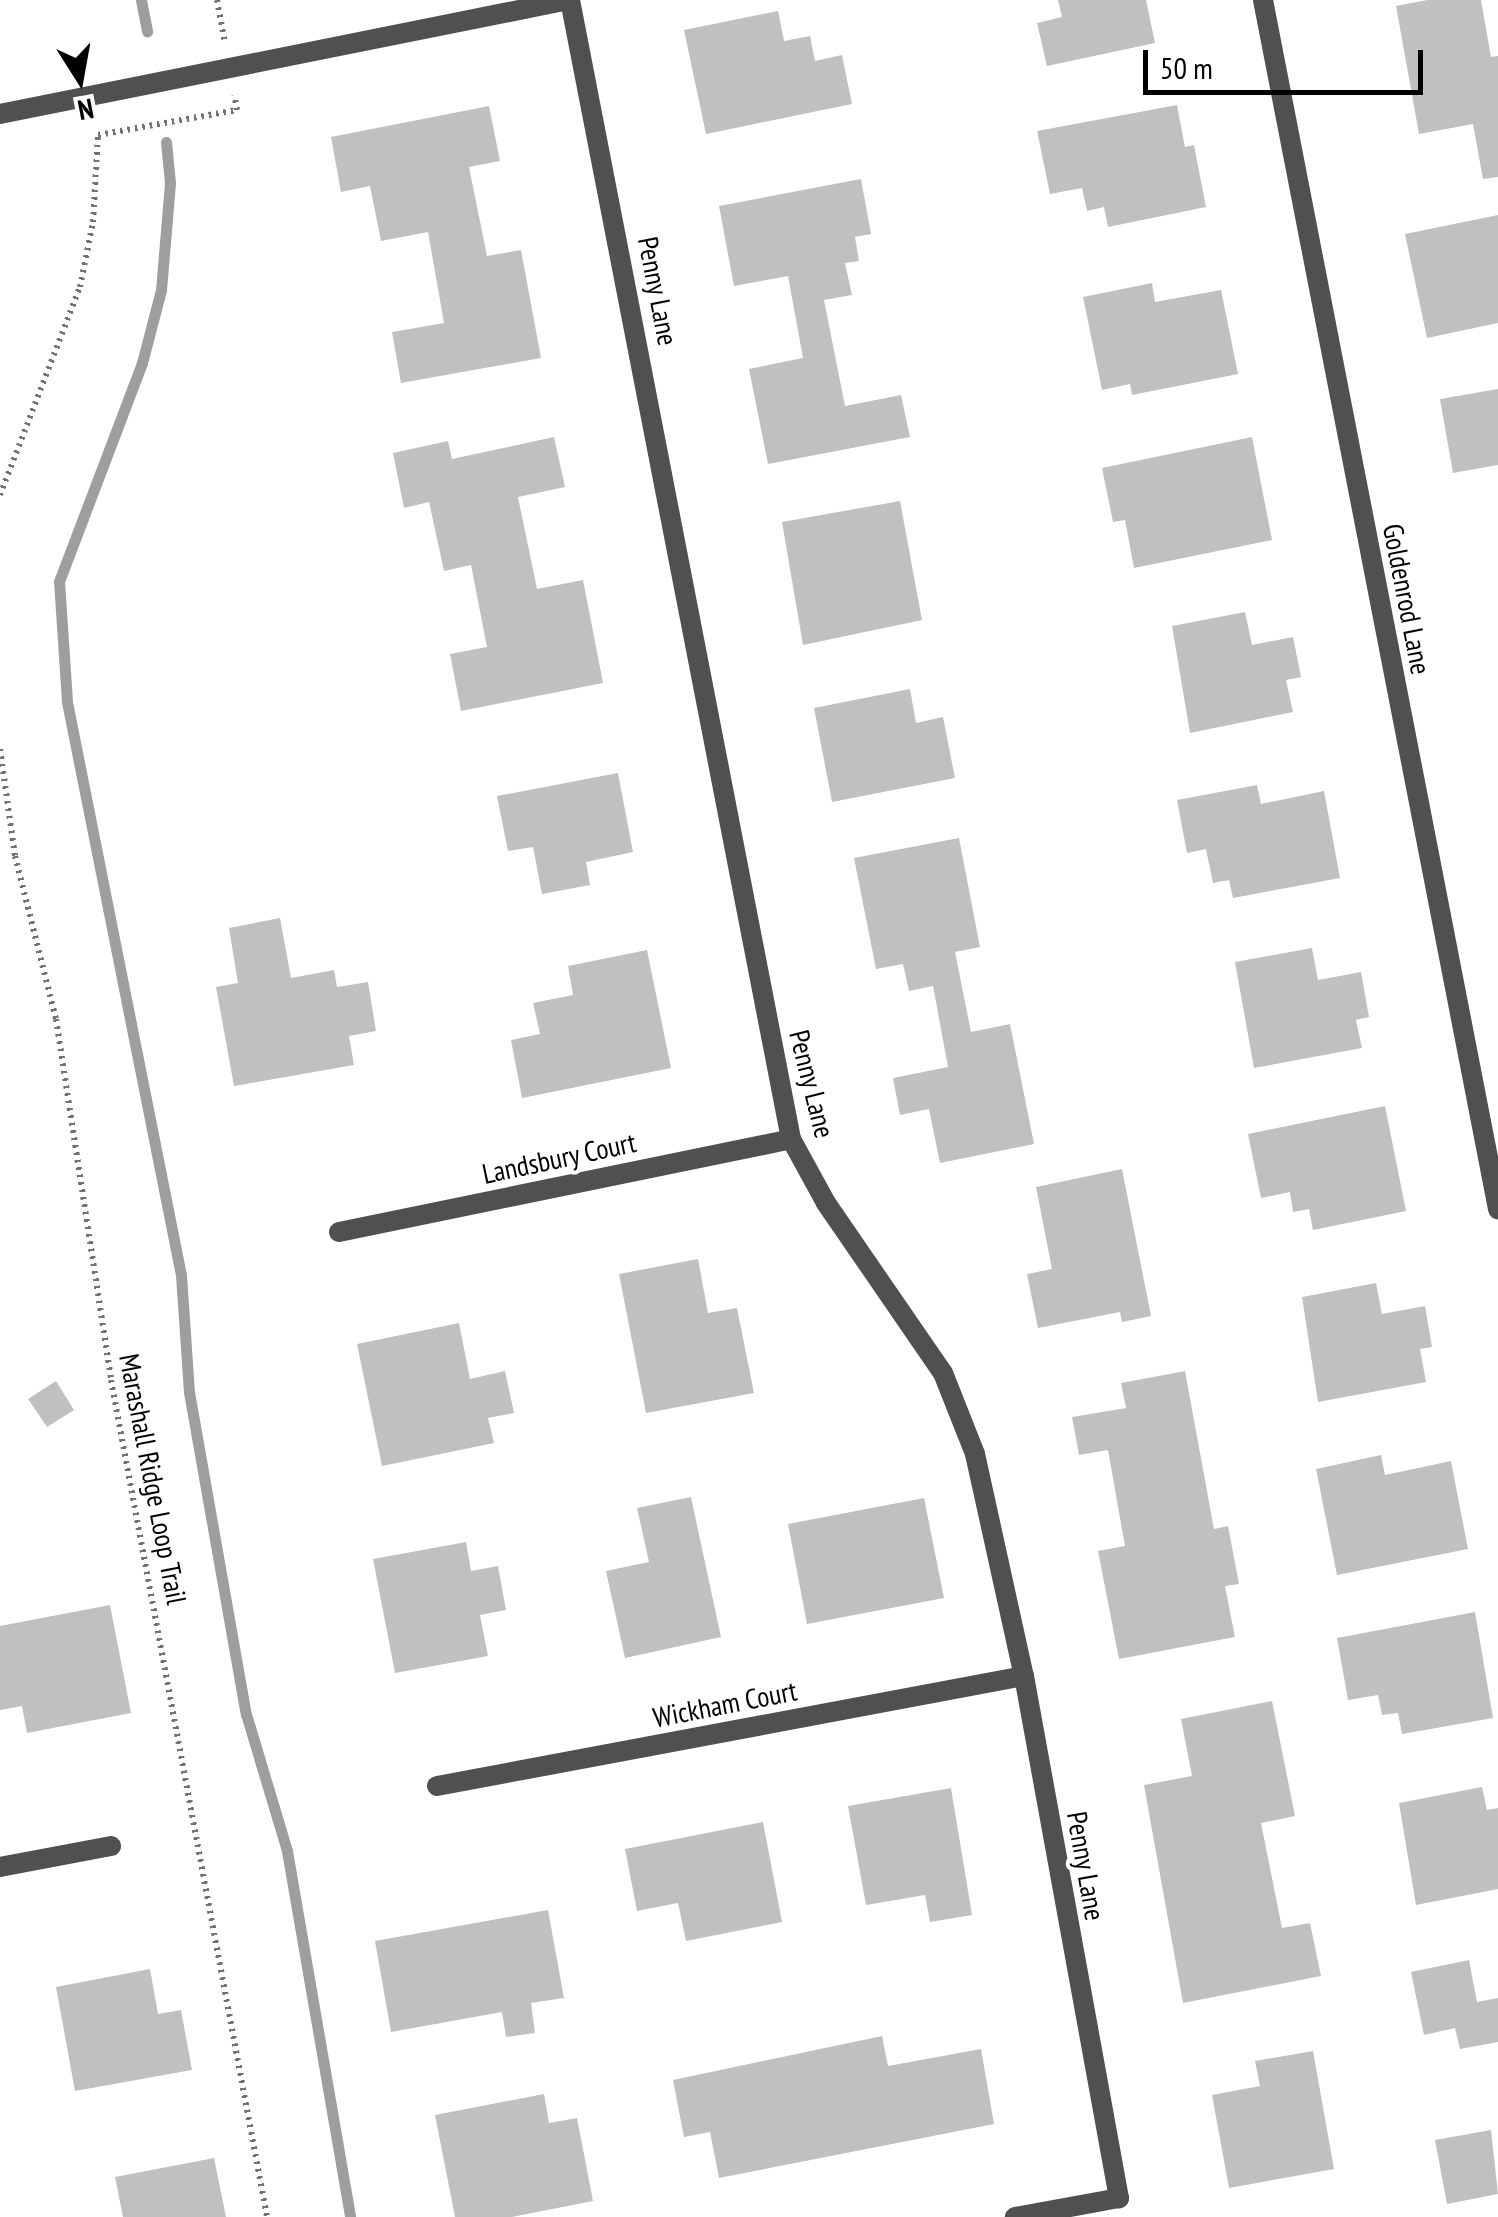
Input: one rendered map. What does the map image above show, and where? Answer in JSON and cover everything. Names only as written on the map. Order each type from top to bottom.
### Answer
[{"type":"street","points":[[0,114],[570,0]]},
{"type":"street","name":"Penny Lane","points":[[570,0],[791,1138],[826,1203],[943,1373],[975,1454],[1024,1676],[1119,2198],[1015,2217]]},
{"type":"street","name":"Goldenrod Lane","points":[[1262,0],[1498,1208]]},
{"type":"street","name":"Landsbury Court","points":[[339,1232],[791,1138]]},
{"type":"street","name":"Wickham Court","points":[[436,1786],[1024,1676]]},
{"type":"street","points":[[0,1867],[111,1846]]},
{"type":"path","points":[[0,495],[80,287],[93,222],[98,135],[237,110],[217,0]]},
{"type":"path","name":"Marashall Ridge Loop Trail","points":[[0,749],[15,856],[56,1019],[111,1380],[267,2217]]},
{"type":"building","points":[[1058,0],[1146,0],[1155,43],[1047,66],[1037,23],[1062,17]]},
{"type":"building","points":[[1427,0],[1481,0],[1491,57],[1498,56],[1498,177],[1483,179],[1473,124],[1419,134],[1396,6]]},
{"type":"building","points":[[778,11],[784,41],[810,36],[815,61],[842,55],[852,104],[706,134],[684,30]]},
{"type":"building","points":[[1177,105],[1185,147],[1194,145],[1206,207],[1108,227],[1104,207],[1087,211],[1082,188],[1050,194],[1037,131]]},
{"type":"building","points":[[489,106],[500,161],[469,167],[487,256],[521,250],[541,358],[401,383],[392,332],[444,323],[428,232],[381,241],[370,186],[341,192],[331,137]]},
{"type":"building","points":[[861,179],[871,234],[855,237],[859,261],[845,263],[852,295],[824,300],[845,406],[901,395],[910,437],[768,464],[749,369],[803,358],[788,276],[734,286],[719,206]]},
{"type":"building","points":[[1498,215],[1498,323],[1427,338],[1405,234]]},
{"type":"building","points":[[1152,283],[1155,302],[1221,290],[1238,374],[1132,395],[1130,384],[1102,390],[1083,297]]},
{"type":"building","points":[[1498,389],[1498,465],[1453,473],[1440,399]]},
{"type":"building","points":[[554,437],[565,487],[518,497],[537,589],[583,580],[603,683],[461,711],[450,654],[487,647],[471,565],[444,571],[429,502],[404,508],[393,453],[448,441],[452,459]]},
{"type":"building","points":[[1252,437],[1272,540],[1134,568],[1125,520],[1113,522],[1102,468]]},
{"type":"building","points":[[900,501],[922,620],[803,645],[782,522]]},
{"type":"building","points":[[1245,612],[1252,645],[1293,637],[1301,677],[1286,680],[1293,712],[1190,733],[1172,626]]},
{"type":"building","points":[[910,689],[916,723],[943,717],[955,778],[832,802],[814,708]]},
{"type":"building","points":[[618,773],[633,852],[586,862],[590,885],[542,894],[533,847],[508,851],[497,796]]},
{"type":"building","points":[[1257,785],[1261,804],[1324,791],[1340,878],[1233,898],[1229,880],[1213,883],[1206,849],[1187,853],[1177,800]]},
{"type":"building","points":[[959,838],[980,947],[955,952],[971,1032],[1010,1024],[1034,1144],[940,1163],[929,1109],[900,1115],[893,1078],[948,1067],[933,986],[909,991],[903,964],[876,969],[854,858]]},
{"type":"building","points":[[280,918],[291,978],[334,970],[337,987],[368,982],[376,1031],[349,1036],[354,1065],[234,1086],[216,987],[238,983],[229,928]]},
{"type":"building","points":[[1312,948],[1318,980],[1361,972],[1369,1017],[1356,1020],[1362,1048],[1254,1068],[1235,962]]},
{"type":"building","points":[[647,950],[671,1068],[522,1098],[511,1040],[540,1034],[533,1003],[573,995],[568,966]]},
{"type":"building","points":[[1385,1106],[1406,1211],[1313,1230],[1309,1209],[1293,1212],[1290,1192],[1261,1198],[1248,1134]]},
{"type":"building","points":[[1122,1169],[1151,1316],[1122,1322],[1120,1312],[1038,1328],[1027,1274],[1052,1269],[1036,1187]]},
{"type":"building","points":[[698,1259],[708,1313],[737,1308],[754,1393],[646,1413],[619,1274]]},
{"type":"building","points":[[1376,1283],[1382,1314],[1425,1306],[1432,1347],[1420,1349],[1426,1382],[1318,1402],[1302,1297]]},
{"type":"building","points":[[459,1323],[470,1379],[505,1371],[514,1413],[488,1418],[494,1443],[382,1466],[357,1344]]},
{"type":"building","points":[[1185,1371],[1214,1529],[1228,1526],[1239,1584],[1225,1586],[1235,1637],[1119,1659],[1098,1551],[1125,1546],[1108,1450],[1079,1455],[1072,1417],[1126,1408],[1121,1383]]},
{"type":"building","points":[[56,1381],[74,1410],[47,1427],[28,1399]]},
{"type":"building","points":[[1381,1455],[1385,1475],[1451,1461],[1468,1549],[1337,1575],[1316,1469]]},
{"type":"building","points":[[691,1497],[721,1637],[625,1658],[606,1571],[649,1562],[637,1508]]},
{"type":"building","points":[[924,1498],[944,1598],[807,1624],[788,1524]]},
{"type":"building","points":[[466,1542],[471,1571],[498,1566],[506,1610],[480,1615],[488,1656],[395,1673],[373,1559]]},
{"type":"building","points":[[110,1605],[131,1713],[27,1733],[22,1706],[0,1710],[0,1626]]},
{"type":"building","points":[[1475,1612],[1493,1718],[1402,1734],[1398,1713],[1382,1715],[1378,1695],[1348,1700],[1337,1638]]},
{"type":"building","points":[[1272,1701],[1295,1816],[1261,1823],[1282,1928],[1310,1923],[1321,1976],[1183,2003],[1144,1785],[1192,1776],[1181,1719]]},
{"type":"building","points":[[1482,1787],[1487,1810],[1498,1808],[1498,1889],[1416,1905],[1399,1803]]},
{"type":"building","points":[[951,1788],[972,1915],[930,1922],[925,1895],[866,1905],[848,1806]]},
{"type":"building","points":[[763,1822],[782,1922],[686,1941],[678,1903],[637,1911],[625,1849]]},
{"type":"building","points":[[548,1910],[564,1998],[531,2003],[535,2033],[506,2037],[502,2012],[391,2032],[375,1941]]},
{"type":"building","points":[[1469,1960],[1477,2002],[1498,1998],[1498,2042],[1460,2049],[1455,2028],[1424,2035],[1411,1972]]},
{"type":"building","points":[[150,1969],[158,2014],[181,2010],[192,2070],[75,2091],[56,1987]]},
{"type":"building","points":[[882,2036],[888,2066],[981,2049],[994,2124],[719,2178],[710,2132],[684,2137],[673,2080]]},
{"type":"building","points":[[1313,2051],[1334,2169],[1229,2188],[1212,2095],[1260,2086],[1255,2061]]},
{"type":"building","points":[[544,2094],[549,2123],[577,2118],[593,2201],[512,2217],[455,2217],[435,2115]]},
{"type":"building","points":[[1491,2130],[1498,2194],[1447,2204],[1435,2140]]},
{"type":"building","points":[[214,2158],[226,2217],[123,2217],[115,2177]]},
{"type":"waterway","points":[[141,0],[147,31]]},
{"type":"waterway","points":[[166,142],[170,183],[161,290],[142,363],[59,581],[67,702],[181,1275],[189,1392],[246,1714],[287,1851],[350,2217]]}]
